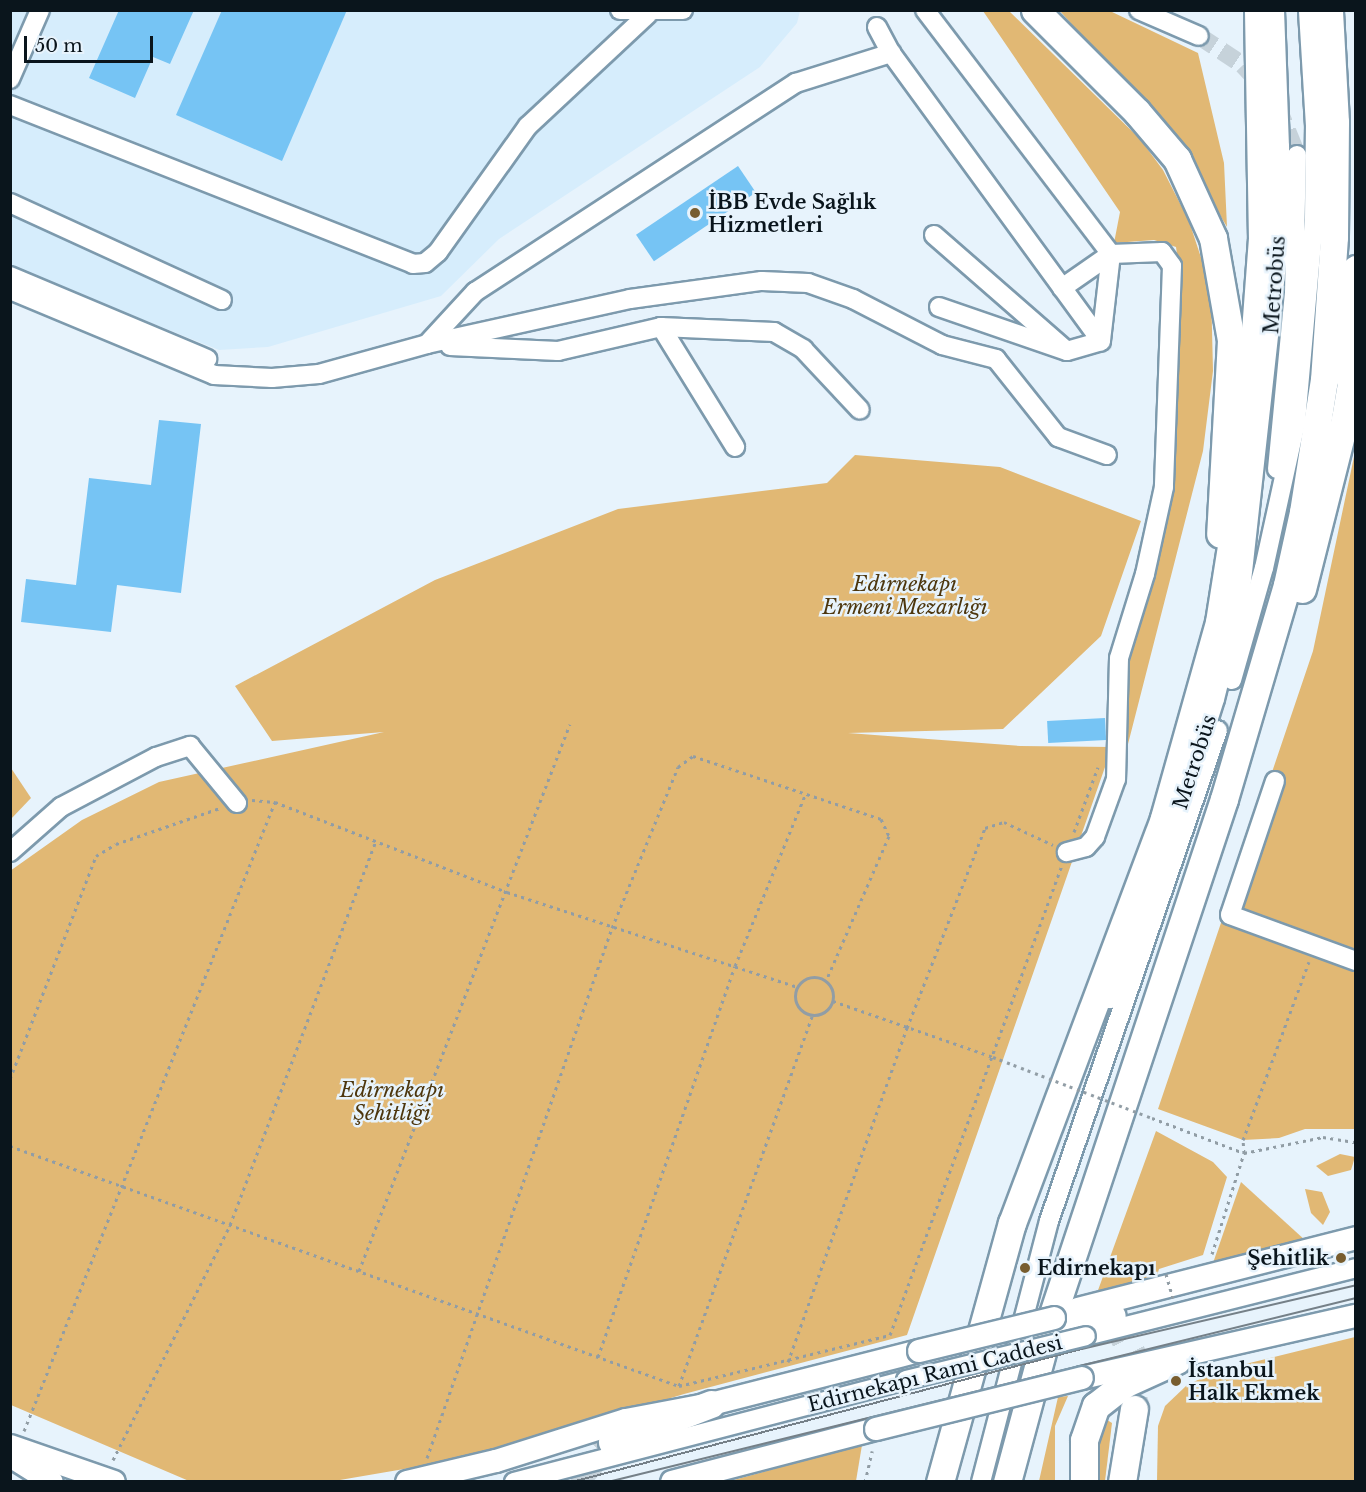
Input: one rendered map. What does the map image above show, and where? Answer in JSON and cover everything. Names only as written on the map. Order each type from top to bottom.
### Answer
[{"type":"highway","points":[[1035,10],[1137,112],[1170,151],[1213,237],[1231,340],[1220,622]]},
{"type":"highway","points":[[940,1482],[1012,1223],[1164,818],[1220,622],[1246,451],[1262,240],[1258,10]]},
{"type":"highway","points":[[1007,1482],[1050,1323],[1262,674],[1303,512],[1324,380],[1336,181],[1329,10]]},
{"type":"highway","points":[[1326,497],[1356,269]]},
{"type":"highway","points":[[1262,674],[1298,605],[1326,497],[1356,353]]},
{"type":"highway","points":[[1054,1318],[1100,1312],[1112,1316]]},
{"type":"highway","points":[[1084,1482],[1084,1440],[1096,1406],[1124,1384],[1177,1360]]},
{"type":"highway","points":[[612,1442],[711,1404]]},
{"type":"highway","points":[[1122,1482],[1134,1409]]},
{"type":"main road","points":[[407,1482],[496,1461],[626,1420],[711,1404],[1054,1318],[1175,1281],[1356,1238]]},
{"type":"main road","name":"Edirnekapı Rami Caddesi","points":[[672,1482],[1082,1378],[1177,1360],[1356,1316]]},
{"type":"main road","points":[[13,1449],[95,1477]]},
{"type":"main road","points":[[13,1449],[52,1482]]},
{"type":"lane","points":[[10,80],[40,10]]},
{"type":"lane","points":[[620,10],[648,14],[683,10]]},
{"type":"lane","points":[[925,10],[1111,254],[1101,340]]},
{"type":"lane","name":"Metrobüs","points":[[951,1482],[1035,1190],[1133,943],[1212,709],[1240,599],[1252,526],[1278,255],[1280,147],[1275,10]]},
{"type":"lane","name":"Metrobüs","points":[[981,1482],[1049,1221],[1202,787],[1273,522],[1296,422],[1314,219],[1315,126],[1308,10]]},
{"type":"lane","points":[[1140,11],[1199,36]]},
{"type":"lane","points":[[10,105],[413,264],[424,263],[438,252],[528,126],[648,14]]},
{"type":"lane","points":[[877,27],[891,53],[1101,340]]},
{"type":"lane","points":[[427,345],[475,292],[796,83],[891,53]]},
{"type":"lane","points":[[1273,522],[1294,293],[1297,155]]},
{"type":"lane","points":[[10,203],[222,300]]},
{"type":"lane","points":[[934,235],[1067,351]]},
{"type":"lane","points":[[1062,288],[1111,254],[1162,252],[1172,266],[1164,488],[1145,574],[1119,658],[1116,779],[1095,837],[1086,847],[1067,852]]},
{"type":"lane","points":[[10,276],[211,361],[234,376]]},
{"type":"lane","points":[[10,290],[214,375],[234,376],[319,374],[427,345],[630,299],[762,281],[808,283],[854,299],[942,345],[996,359],[1058,437],[1107,455]]},
{"type":"lane","points":[[939,307],[1067,351],[1101,340]]},
{"type":"lane","points":[[427,345],[558,351],[661,327],[774,332],[803,348],[860,410]]},
{"type":"lane","points":[[661,327],[735,447]]},
{"type":"lane","points":[[1252,526],[1280,438]]},
{"type":"lane","points":[[10,852],[61,807],[156,757],[190,746],[237,803]]},
{"type":"lane","points":[[1275,781],[1230,915],[1356,961]]},
{"type":"lane","name":"Edirnekapı Rami Caddesi","points":[[514,1482],[906,1380],[1356,1268]]},
{"type":"path","points":[[359,1271],[570,724]]},
{"type":"path","points":[[426,1459],[479,1314],[612,928],[678,767],[693,756],[881,819],[889,836],[826,981],[833,1001]]},
{"type":"path","points":[[10,1146],[679,1386],[788,1362],[890,1335],[1098,765]]},
{"type":"path","points":[[598,1357],[735,966],[806,794]]},
{"type":"path","points":[[10,1079],[96,856],[116,844],[237,803],[275,802],[375,843],[507,892],[797,987]]},
{"type":"path","points":[[13,1449],[123,1186],[275,802]]},
{"type":"path","points":[[788,1362],[906,1028],[985,828],[1004,822],[1067,852]]},
{"type":"path","points":[[95,1477],[230,1225],[375,843]]},
{"type":"path","points":[[1208,1261],[1244,1153],[1243,1140],[1315,947]]},
{"type":"path","points":[[797,987],[813,977],[826,981]]},
{"type":"path","points":[[797,987],[798,1008],[812,1016],[825,1013],[833,1001]]},
{"type":"path","points":[[833,1001],[993,1057],[1244,1153],[1323,1137],[1356,1142]]},
{"type":"path","points":[[679,1386],[812,1016]]},
{"type":"path","points":[[1173,1298],[1166,1274],[1175,1272]]},
{"type":"path","points":[[865,1482],[876,1429]]},
{"type":"shaded area","points":[[10,11],[800,11],[797,23],[760,67],[499,239],[441,296],[268,347],[219,350],[11,267]]},
{"type":"green space","points":[[983,11],[1009,11],[1140,139],[1163,170],[1189,221],[1211,288],[1213,371],[1203,451],[1127,748],[1127,669],[1160,550],[1171,483],[1179,269],[1176,247],[1154,240],[1114,243],[1120,212]]},
{"type":"green space","points":[[1060,11],[1110,11],[1198,53],[1224,163],[1227,227],[1181,149]]},
{"type":"green space","points":[[1355,452],[1355,1129],[1305,1129],[1279,1138],[1243,1140],[1158,1109],[1313,651]]},
{"type":"green space","name":"Edirnekapı Şehitliği","points":[[855,455],[1000,467],[1141,521],[1101,636],[1003,729],[848,733],[1020,746],[1112,747],[907,1335],[684,1394],[480,1456],[334,1481],[189,1481],[11,1405],[10,871],[82,820],[159,782],[384,732],[272,741],[235,686],[435,580],[618,509],[827,483]]},
{"type":"green space","points":[[11,768],[31,798],[10,819]]},
{"type":"green space","points":[[1156,1131],[1213,1162],[1227,1177],[1203,1255],[1159,1269],[1157,1276],[1097,1293]]},
{"type":"green space","points":[[1340,1154],[1355,1157],[1351,1170],[1328,1176],[1316,1166]]},
{"type":"green space","points":[[1241,1182],[1306,1241],[1213,1263]]},
{"type":"green space","points":[[1305,1189],[1322,1192],[1330,1212],[1323,1225],[1311,1213]]},
{"type":"green space","points":[[1355,1337],[1355,1481],[1157,1481],[1158,1426],[1165,1406],[1186,1386],[1213,1372]]},
{"type":"green space","points":[[1068,1396],[1055,1426],[1055,1481],[1039,1481],[1058,1397]]},
{"type":"green space","points":[[1104,1418],[1112,1423],[1105,1481],[1095,1482],[1095,1447]]},
{"type":"green space","points":[[862,1445],[856,1481],[730,1481]]},
{"type":"building","points":[[119,10],[194,10],[170,64],[153,57],[135,98],[89,78]]},
{"type":"building","points":[[222,10],[347,10],[282,161],[176,115]]},
{"type":"building","name":"İBB Evde Sağlık Hizmetleri","points":[[738,166],[756,193],[654,261],[636,235]]},
{"type":"building","points":[[159,420],[201,424],[181,593],[117,585],[111,632],[21,622],[26,579],[76,585],[89,478],[151,485]]},
{"type":"building","points":[[1105,718],[1106,740],[1048,743],[1047,721]]},
{"type":"tunnel","points":[[1199,36],[1243,65],[1261,84]]},
{"type":"tunnel","points":[[1277,106],[1297,155]]},
{"type":"tunnel","points":[[1112,1316],[1134,1356],[1134,1409]]},
{"type":"tunnel","points":[[574,1482],[604,1449]]},
{"type":"tram line","points":[[572,1482],[1082,1349],[1356,1285]]},
{"type":"tram line","points":[[608,1482],[1356,1298]]},
{"type":"place","name":"İBB Evde Sağlık Hizmetleri","points":[[695,213]]},
{"type":"place","name":"Şehitlik","points":[[1341,1258]]},
{"type":"place","name":"Edirnekapı","points":[[1025,1268]]},
{"type":"place","name":"İstanbul Halk Ekmek","points":[[1176,1381]]},
{"type":"park label","name":"Edirnekapı Ermeni Mezarlığı","points":[[905,596]]}]
